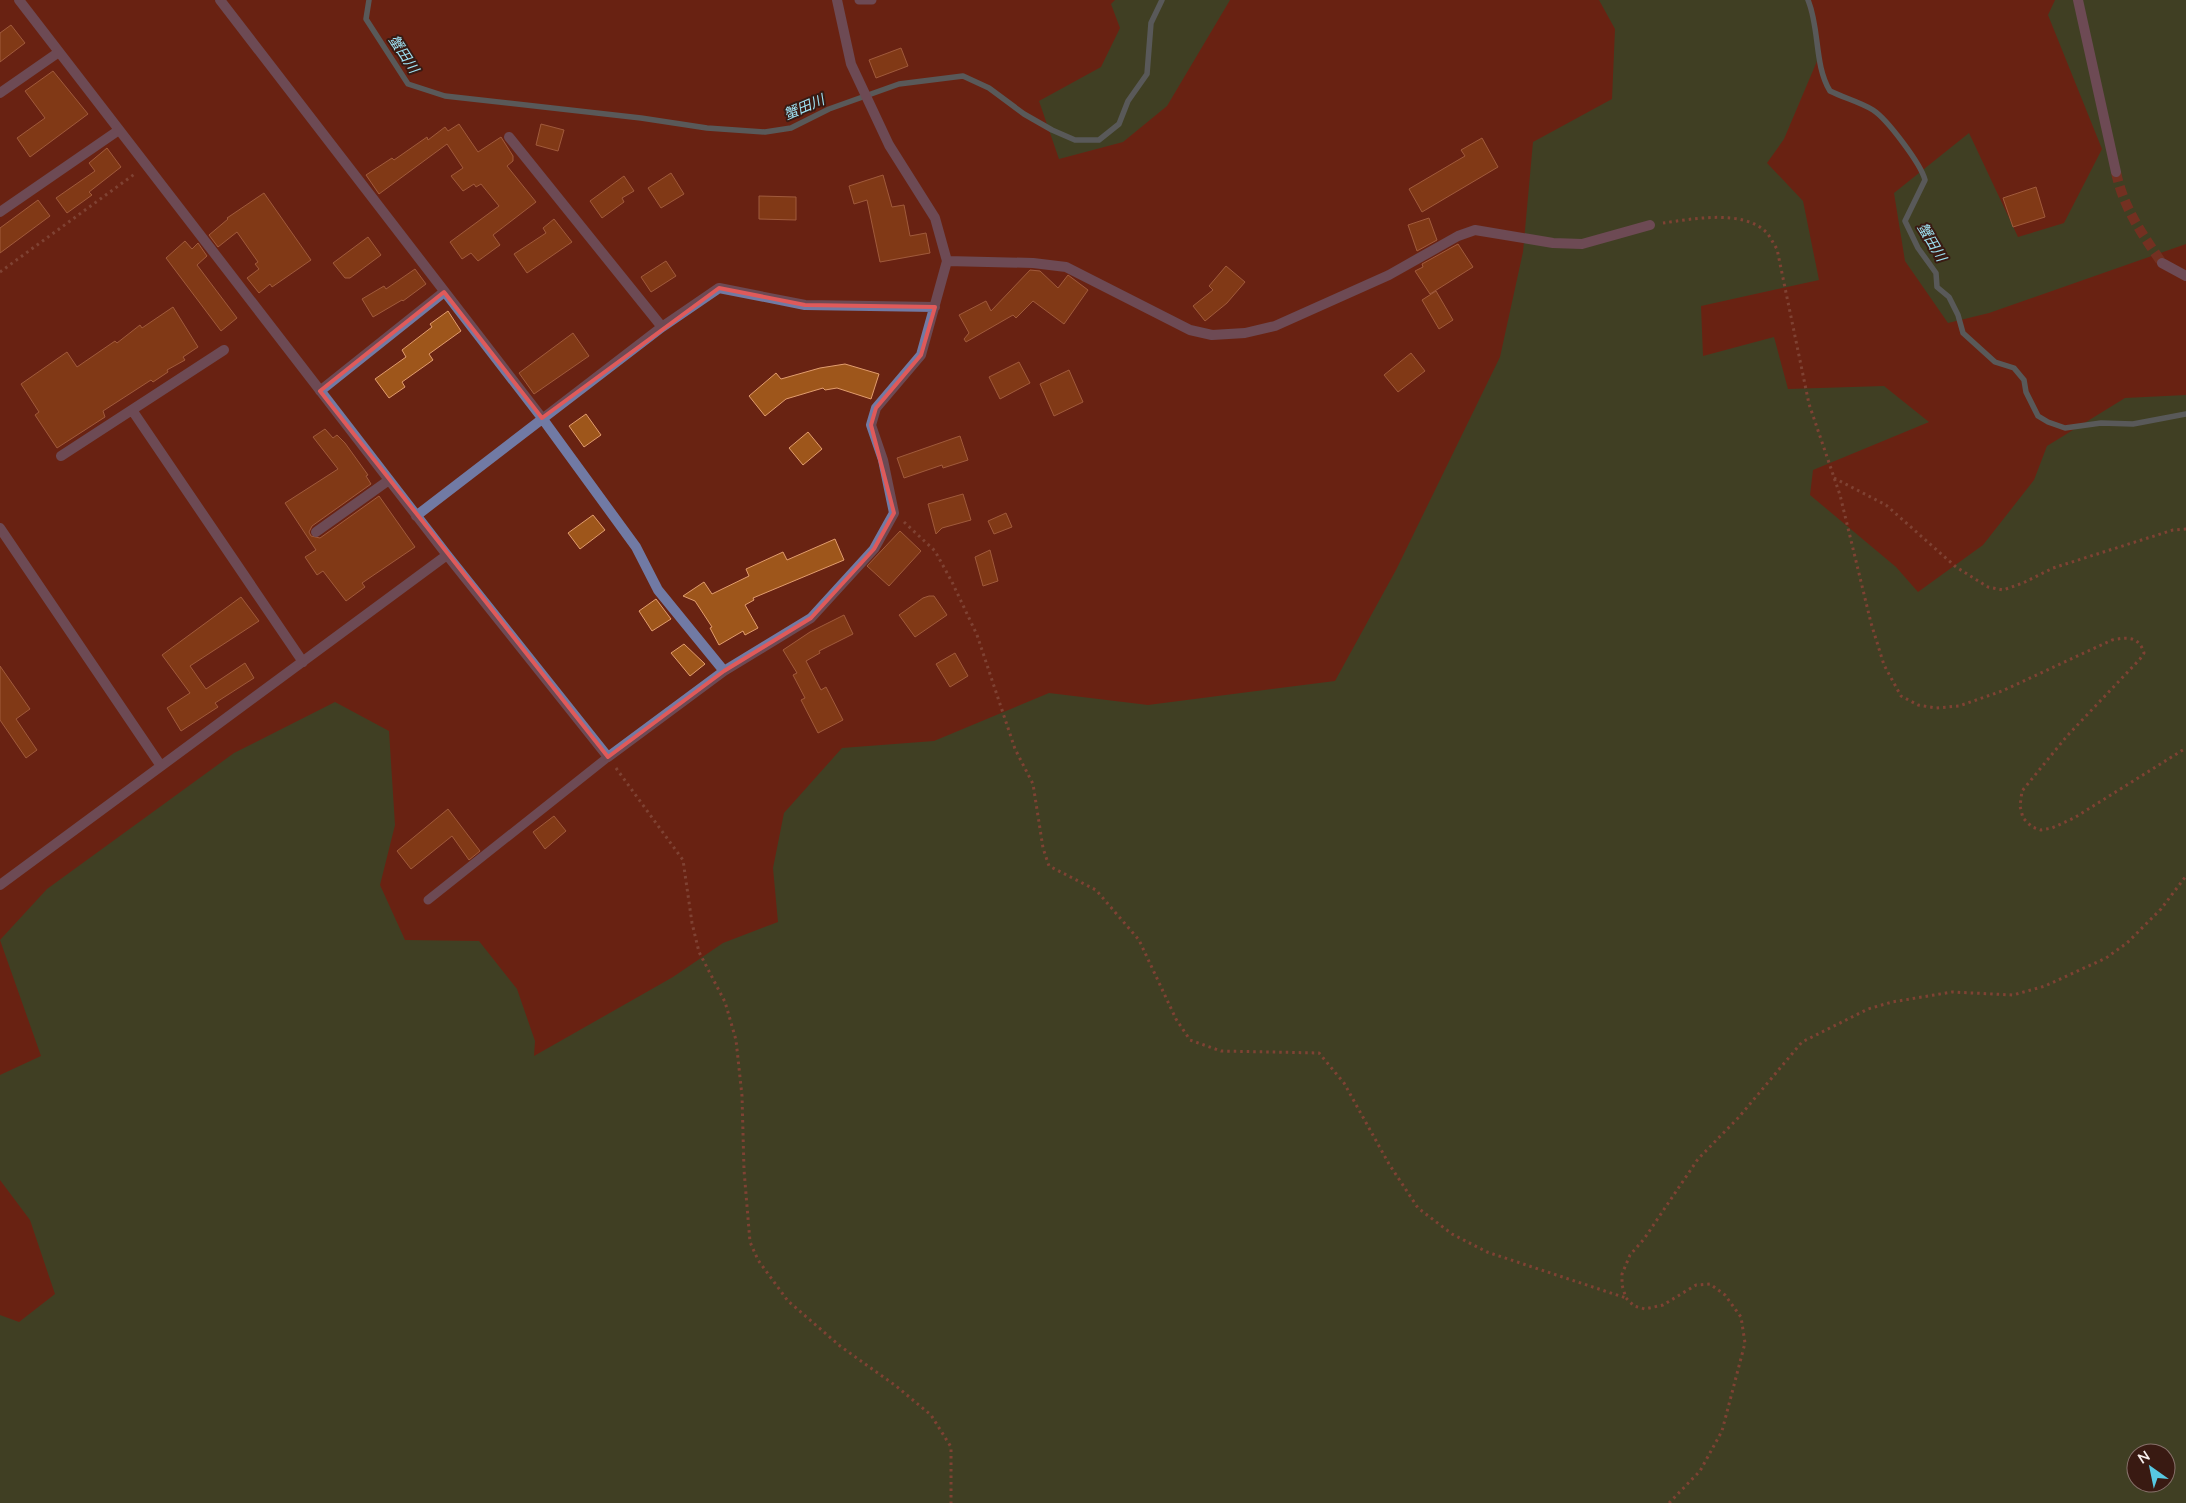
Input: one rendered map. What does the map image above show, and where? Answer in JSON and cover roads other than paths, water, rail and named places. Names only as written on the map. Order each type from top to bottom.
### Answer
[{"type":"street","points":[[19,0],[416,516],[608,757],[724,671],[811,618],[874,549],[894,513],[883,460],[872,425],[876,408],[921,355],[947,261],[935,218],[889,145],[850,64],[837,0]]},
{"type":"street","points":[[220,0],[542,418],[636,547],[658,590],[724,671]]},
{"type":"street","points":[[2078,0],[2116,172]]},
{"type":"street","points":[[0,93],[59,52]]},
{"type":"street","points":[[0,212],[119,130]]},
{"type":"street","points":[[509,137],[662,327]]},
{"type":"street","points":[[947,261],[1033,263],[1066,267],[1190,330],[1212,335],[1245,333],[1275,326],[1389,275],[1458,236],[1475,230],[1553,243],[1582,244],[1650,225]]},
{"type":"street","points":[[2162,263],[2186,276]]},
{"type":"street","points":[[416,516],[662,327],[719,288],[805,305],[935,307]]},
{"type":"street","points":[[320,391],[444,292]]},
{"type":"street","points":[[61,456],[224,350]]},
{"type":"street","points":[[132,410],[302,662]]},
{"type":"street","points":[[316,532],[389,480]]},
{"type":"street","points":[[0,528],[161,766]]},
{"type":"street","points":[[0,885],[447,555]]},
{"type":"lane","points":[[859,0],[872,0]]},
{"type":"lane","points":[[428,900],[608,757]]},
{"type":"waterway","name":"蟹田川","points":[[369,0],[366,19],[408,84],[445,96],[641,118],[707,128],[765,132],[791,128],[829,109],[899,84],[963,76],[989,88],[1024,114],[1052,130],[1075,140],[1099,140],[1119,124],[1128,101],[1147,74],[1151,23],[1162,0]]},
{"type":"waterway","name":"蟹田川","points":[[1808,0],[1812,11],[1819,58],[1825,81],[1830,91],[1868,107],[1879,115],[1903,142],[1922,173],[1925,180],[1905,221],[1918,248],[1936,273],[1937,287],[1949,297],[1958,315],[1963,333],[1995,362],[2014,368],[2024,380],[2026,392],[2038,416],[2065,428],[2101,423],[2133,424],[2186,414]]},
{"type":"tunnel","points":[[2116,172],[2128,209],[2162,263]]}]
